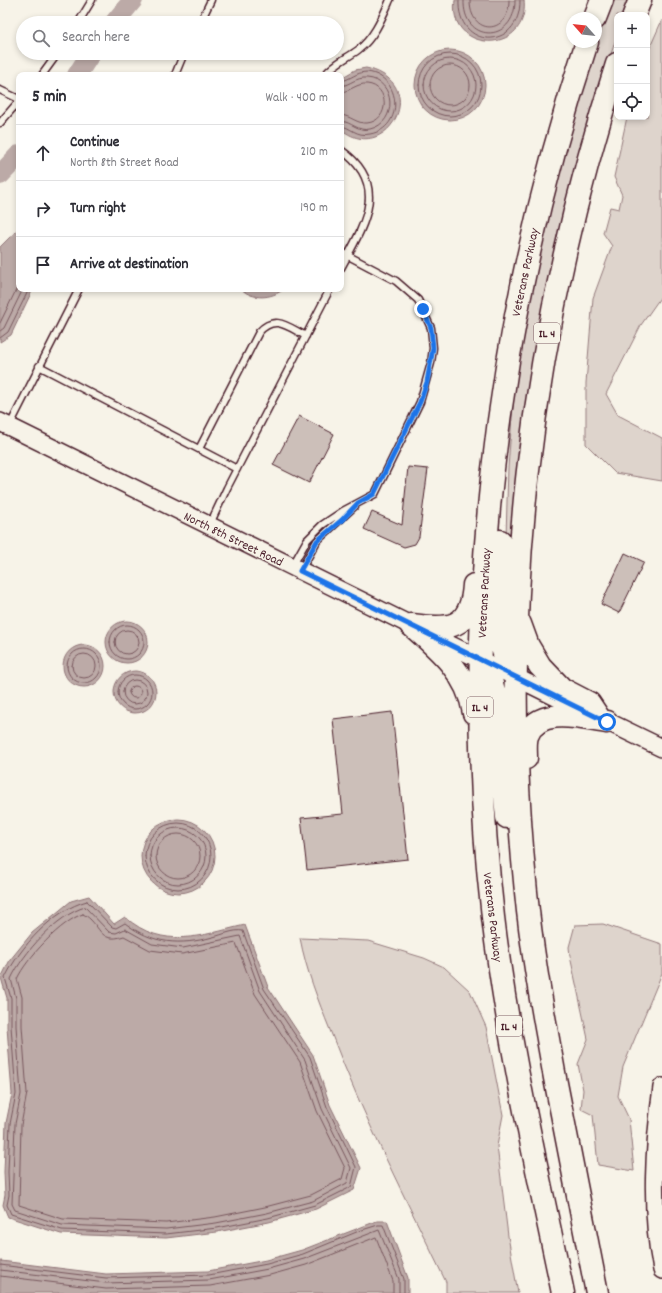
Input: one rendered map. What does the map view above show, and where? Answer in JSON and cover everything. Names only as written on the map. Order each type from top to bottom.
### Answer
[{"type":"highway","points":[[597,12],[602,0]]},
{"type":"highway","points":[[635,12],[640,0]]},
{"type":"highway","name":"Veterans Parkway","points":[[563,1293],[510,1033],[489,874],[483,804],[480,658],[486,540],[493,455],[513,328],[533,229],[557,139],[585,48]]},
{"type":"highway","name":"IL 4","points":[[597,1293],[540,996],[531,932],[521,838],[515,676],[516,608],[530,441],[549,325],[560,271],[587,160],[614,74]]},
{"type":"highway","points":[[496,433],[504,447],[499,558],[500,642],[507,663],[515,676]]},
{"type":"highway","points":[[411,625],[435,628],[448,626],[462,619],[471,608],[482,482],[493,455]]},
{"type":"highway","points":[[516,608],[528,646],[540,666],[562,689],[589,703],[603,720]]},
{"type":"highway","points":[[411,625],[439,649],[461,677],[472,702],[482,755]]},
{"type":"highway","points":[[480,658],[490,674],[495,695],[502,780],[520,912],[531,932]]},
{"type":"highway","points":[[526,894],[532,863],[527,783],[527,736],[536,725],[554,716],[603,720]]},
{"type":"street","name":"North 8th Street Road","points":[[4,425],[662,748]]},
{"type":"street","points":[[662,1087],[655,1136],[654,1199],[662,1270]]},
{"type":"lane","points":[[82,16],[92,0]]},
{"type":"lane","points":[[203,16],[211,0]]},
{"type":"lane","points":[[344,58],[365,44],[377,26],[390,0]]},
{"type":"lane","points":[[44,72],[53,60]]},
{"type":"lane","points":[[176,72],[181,60]]},
{"type":"lane","points":[[328,72],[341,60]]},
{"type":"lane","points":[[0,90],[16,98]]},
{"type":"lane","points":[[0,123],[16,104]]},
{"type":"lane","points":[[344,152],[357,163],[363,172],[369,191],[367,216],[344,263]]},
{"type":"lane","points":[[296,569],[310,536],[322,524],[374,494],[420,402],[427,382],[433,348],[431,328],[427,317],[412,293],[396,281],[344,254]]},
{"type":"lane","points":[[4,425],[39,366],[78,292]]},
{"type":"lane","points":[[210,526],[237,469],[328,292]]},
{"type":"lane","points":[[199,449],[259,332],[264,326],[271,322],[278,322],[306,336]]},
{"type":"lane","points":[[39,366],[237,469]]},
{"type":"shaded area","points":[[612,0],[630,0],[626,12],[614,12],[614,45],[568,196],[535,349],[523,425],[509,572],[505,572],[508,467],[517,358],[549,204],[593,53],[595,48],[602,48],[602,28]]},
{"type":"shaded area","points":[[662,20],[662,295],[641,325],[606,394],[618,415],[662,438],[662,481],[615,473],[586,444],[586,383],[593,298],[612,246],[603,233],[610,207],[619,209],[622,195],[614,177],[626,120],[650,120],[650,47]]},
{"type":"shaded area","points":[[603,924],[662,944],[662,973],[623,1067],[618,1096],[629,1119],[634,1171],[598,1165],[593,1115],[581,1109],[583,1090],[578,1064],[588,1039],[569,947],[575,925]]},
{"type":"shaded area","points":[[300,938],[368,941],[424,958],[444,967],[470,991],[486,1027],[503,1115],[497,1146],[508,1236],[518,1293],[446,1293],[446,1282],[385,1158],[356,1094],[313,985]]},
{"type":"water","points":[[455,0],[524,0],[522,19],[514,32],[502,39],[488,41],[474,38],[463,30],[456,18]]},
{"type":"water","points":[[450,50],[463,53],[475,60],[482,72],[485,85],[482,98],[475,110],[463,117],[450,120],[437,117],[425,110],[418,98],[415,85],[418,72],[425,60],[437,53]]},
{"type":"water","points":[[366,68],[386,76],[397,89],[399,104],[396,118],[386,130],[373,138],[358,138],[344,131],[344,76],[355,70]]},
{"type":"water","points":[[16,231],[16,292],[32,292],[11,335],[0,342],[0,247]]},
{"type":"water","points":[[245,292],[279,292],[262,297]]},
{"type":"water","points":[[123,621],[131,621],[139,624],[145,630],[148,642],[145,654],[139,660],[131,663],[123,663],[115,660],[109,654],[106,646],[106,638],[109,630],[115,624]]},
{"type":"water","points":[[80,645],[88,645],[99,651],[105,662],[105,670],[99,681],[88,687],[80,687],[69,681],[63,670],[63,662],[69,651]]},
{"type":"water","points":[[131,671],[139,671],[147,674],[153,680],[156,692],[153,704],[147,710],[139,713],[131,713],[123,710],[117,704],[114,696],[114,688],[117,680],[123,674]]},
{"type":"water","points":[[178,819],[192,822],[204,830],[212,842],[215,856],[212,870],[204,882],[192,890],[178,893],[164,890],[152,882],[144,870],[141,856],[144,842],[152,830],[164,822]]},
{"type":"water","points":[[89,896],[114,924],[125,917],[140,928],[154,934],[169,937],[183,938],[198,936],[245,925],[268,987],[313,1055],[330,1105],[361,1168],[354,1190],[316,1209],[269,1222],[217,1232],[166,1238],[61,1234],[8,1217],[3,1205],[5,1195],[4,1172],[6,1123],[12,1094],[7,1027],[7,998],[1,978],[10,960],[32,933],[71,901]]},
{"type":"water","points":[[377,1221],[387,1221],[408,1278],[408,1293],[0,1293],[1,1261],[106,1274],[208,1271],[266,1260],[302,1250]]},
{"type":"building","points":[[299,416],[334,434],[309,483],[273,465]]},
{"type":"building","points":[[408,467],[428,469],[419,537],[415,544],[404,547],[364,529],[372,512],[402,525]]},
{"type":"building","points":[[625,553],[644,562],[619,613],[601,604]]},
{"type":"building","points":[[392,712],[408,859],[307,870],[301,818],[343,814],[333,719]]},
{"type":"waterway","points":[[120,16],[133,0]]},
{"type":"waterway","points":[[79,72],[87,60]]},
{"type":"waterway","points":[[0,175],[16,158]]},
{"type":"route","points":[[423,309],[431,328],[433,348],[427,382],[420,402],[374,494],[358,503],[342,520],[327,531],[317,541],[300,571],[480,658],[607,722]]}]
